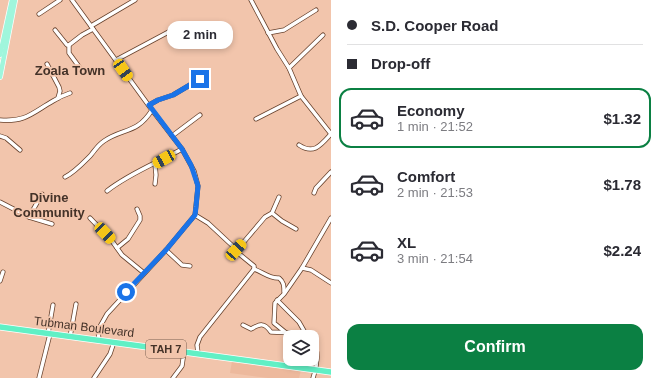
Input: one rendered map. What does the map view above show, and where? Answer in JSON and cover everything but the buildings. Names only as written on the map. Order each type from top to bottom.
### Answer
[{"type":"highway","name":"Tubman Boulevard","points":[[0,328],[198,353],[331,372]]},
{"type":"main road","points":[[0,56],[12,0]]},
{"type":"main road","points":[[0,77],[15,0]]},
{"type":"street","points":[[39,14],[60,0]]},
{"type":"street","points":[[72,0],[182,149],[194,171],[198,186],[195,215],[166,250],[107,314],[98,330],[99,340]]},
{"type":"street","points":[[69,45],[135,0]]},
{"type":"street","points":[[251,0],[268,33],[289,68],[301,96],[330,133],[319,146],[310,149],[299,145]]},
{"type":"street","points":[[268,33],[284,30],[316,10]]},
{"type":"street","points":[[116,60],[176,28]]},
{"type":"street","points":[[56,30],[67,45],[69,45]]},
{"type":"street","points":[[289,68],[323,35]]},
{"type":"street","points":[[69,45],[69,53],[80,68]]},
{"type":"street","points":[[47,64],[60,91],[58,98]]},
{"type":"street","points":[[149,105],[173,95],[200,79]]},
{"type":"street","points":[[0,120],[20,119],[31,115],[58,98],[70,93]]},
{"type":"street","points":[[256,119],[301,96]]},
{"type":"street","points":[[65,177],[72,174],[99,145],[142,123],[152,110]]},
{"type":"street","points":[[172,136],[200,115]]},
{"type":"street","points":[[0,136],[6,138],[20,150]]},
{"type":"street","points":[[107,191],[115,184],[135,172],[144,167],[155,164],[182,149]]},
{"type":"street","points":[[155,164],[155,184]]},
{"type":"street","points":[[314,193],[316,188],[331,172]]},
{"type":"street","points":[[29,217],[42,194]]},
{"type":"street","points":[[236,250],[265,217],[272,213],[279,197]]},
{"type":"street","points":[[0,202],[29,217],[52,224]]},
{"type":"street","points":[[117,248],[128,239],[140,220],[137,209]]},
{"type":"street","points":[[272,213],[296,229]]},
{"type":"street","points":[[195,215],[208,223],[238,253],[254,266],[254,269],[272,278],[282,280],[284,294]]},
{"type":"street","points":[[90,218],[112,241],[122,255],[144,273]]},
{"type":"street","points":[[283,331],[274,323],[274,307],[277,300],[284,294],[302,268],[331,218]]},
{"type":"street","points":[[166,250],[182,265],[190,266]]},
{"type":"street","points":[[302,268],[311,270],[331,283]]},
{"type":"street","points":[[198,353],[197,345],[200,337],[254,269]]},
{"type":"street","points":[[0,281],[3,272]]},
{"type":"street","points":[[277,300],[299,322],[304,330]]},
{"type":"street","points":[[70,337],[76,304]]},
{"type":"street","points":[[40,378],[53,305]]},
{"type":"street","points":[[243,325],[251,329],[258,324],[262,324],[268,327],[273,333],[283,332]]},
{"type":"street","points":[[94,378],[110,354],[114,342]]},
{"type":"street","points":[[173,378],[182,366],[184,352]]},
{"type":"street","points":[[313,378],[316,366]]},
{"type":"shaded area","points":[[232,361],[301,370],[299,378],[268,378],[230,373]]},
{"type":"district","name":"Zoala Town","points":[[70,70]]},
{"type":"district","name":"Divine Community","points":[[49,204]]},
{"type":"route","points":[[126,292],[166,250],[195,215],[198,186],[194,171],[182,149],[149,105],[173,95],[200,79]]}]
